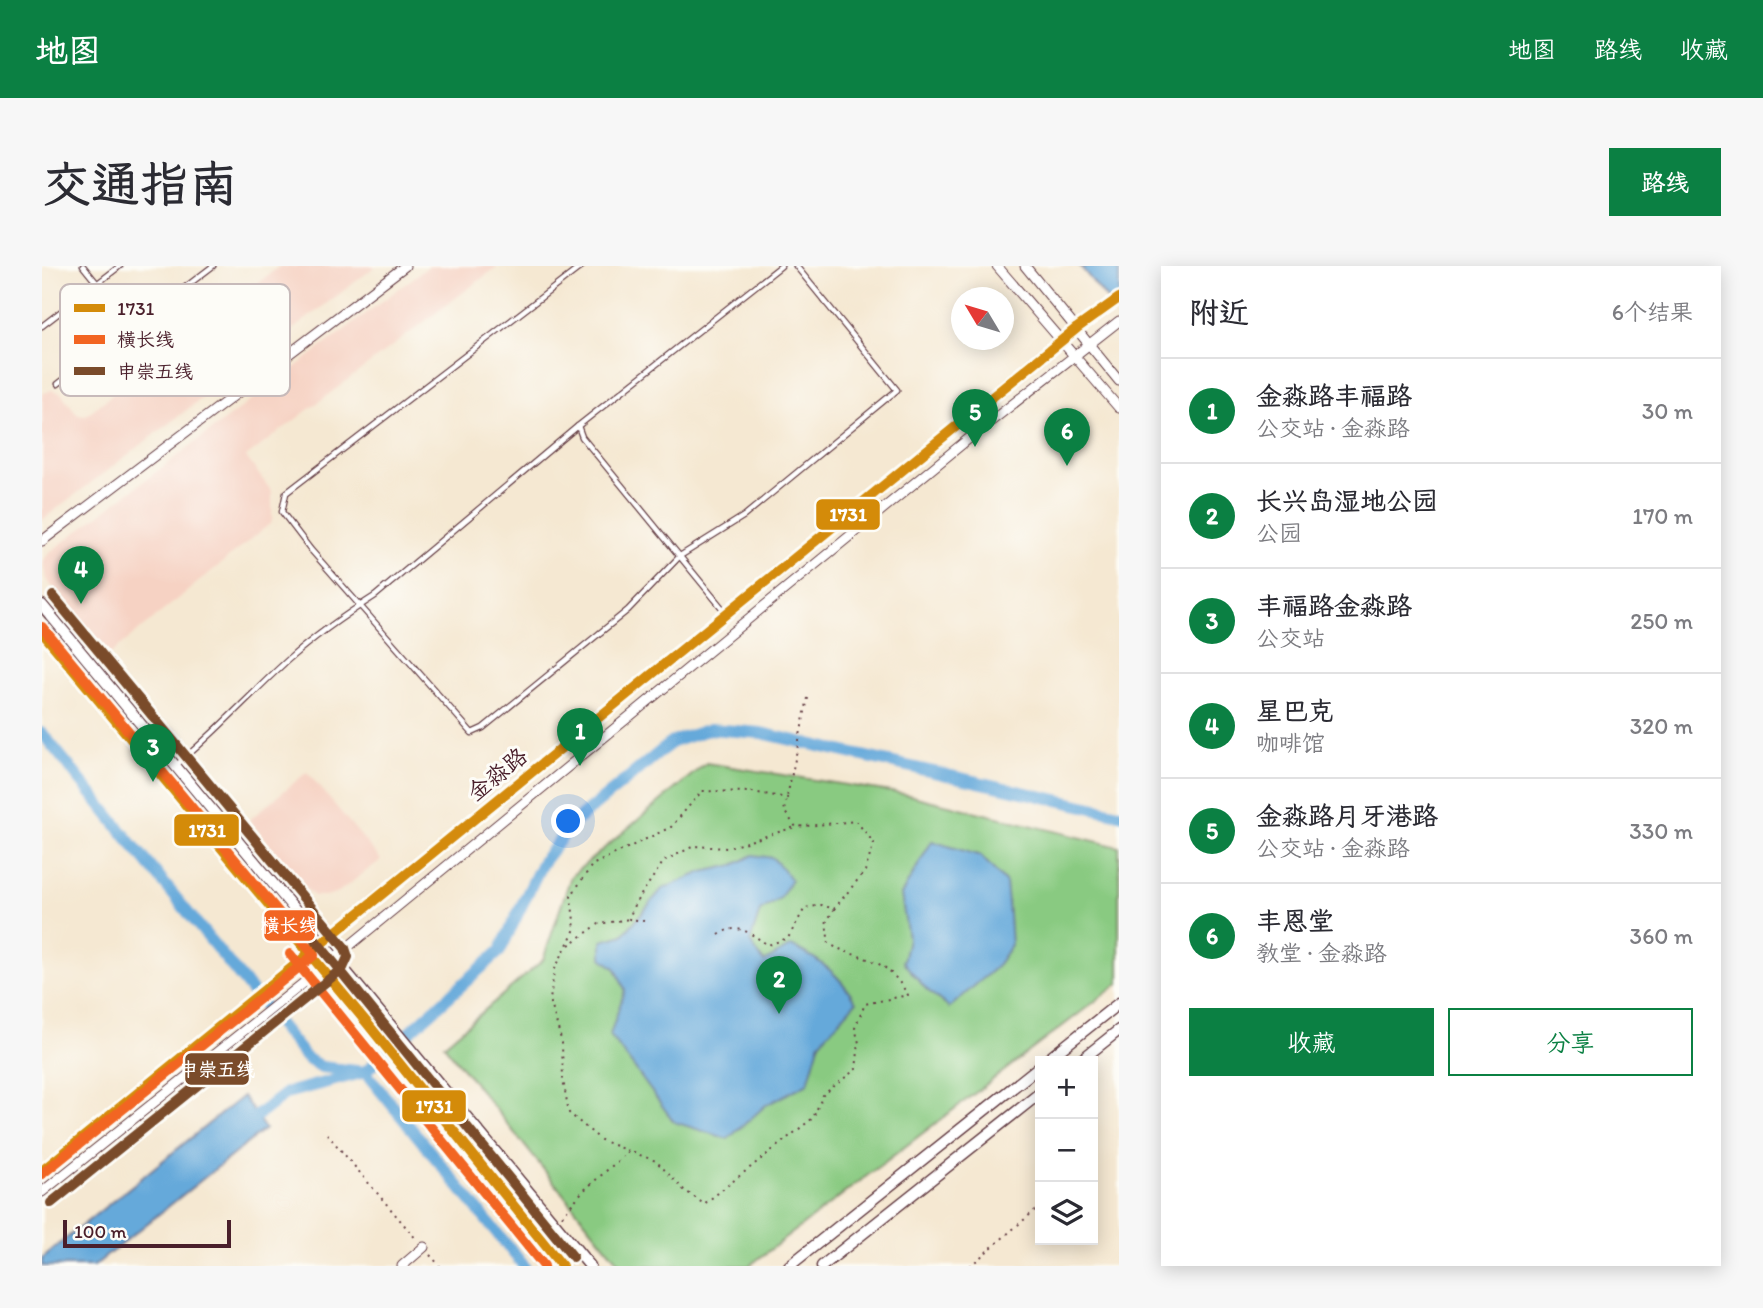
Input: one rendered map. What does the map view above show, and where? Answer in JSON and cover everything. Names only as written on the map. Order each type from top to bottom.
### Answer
[{"type":"street","points":[[290,353],[405,266]]},
{"type":"street","points":[[997,266],[1119,408]]},
{"type":"street","points":[[1025,266],[1119,381]]},
{"type":"street","name":"金淼路","points":[[42,1171],[1077,328],[1119,298]]},
{"type":"street","name":"金淼路","points":[[42,1192],[1119,321]]},
{"type":"street","points":[[42,541],[233,396]]},
{"type":"street","points":[[42,605],[590,1266]]},
{"type":"street","points":[[42,632],[367,1023],[562,1266]]},
{"type":"street","points":[[1052,1056],[1119,1003]]},
{"type":"street","points":[[1086,1056],[1119,1030]]},
{"type":"street","points":[[789,1266],[1035,1070]]},
{"type":"street","points":[[822,1266],[1035,1097]]},
{"type":"street","points":[[402,1266],[424,1247]]},
{"type":"lane","points":[[83,266],[97,283],[120,266]]},
{"type":"lane","points":[[190,284],[213,266]]},
{"type":"lane","points":[[582,266],[286,493],[282,512],[360,606],[472,733],[483,728],[628,610],[680,556],[744,516],[897,390],[796,266]]},
{"type":"lane","points":[[175,766],[203,743],[290,659],[360,606],[578,426],[781,266]]},
{"type":"lane","points":[[42,326],[60,312]]},
{"type":"lane","points":[[578,426],[582,437],[726,614]]},
{"type":"path","points":[[796,827],[785,811],[808,698]]},
{"type":"path","points":[[629,919],[664,861],[694,846],[727,848],[796,827],[856,821],[874,843],[865,872],[834,909],[826,923],[828,944],[852,956],[880,961],[898,979],[908,995],[864,1004],[855,1028],[859,1043],[856,1069],[823,1096],[813,1118],[704,1204],[684,1190],[656,1161],[601,1140],[569,1113],[562,1080],[562,1042],[550,1000],[554,971],[575,929],[571,896],[592,865],[671,827],[702,791],[752,792],[788,798]]},
{"type":"path","points":[[719,936],[726,930],[739,928],[768,945],[788,938],[805,908],[822,905],[834,909]]},
{"type":"path","points":[[568,946],[599,924],[629,919],[644,921]]},
{"type":"path","points":[[327,1134],[440,1266]]},
{"type":"path","points":[[555,1224],[582,1192],[629,1151]]},
{"type":"path","points":[[970,1266],[1035,1210]]},
{"type":"shaded area","points":[[280,266],[376,266],[290,331],[290,284],[257,284]]},
{"type":"shaded area","points":[[429,266],[498,266],[246,457],[272,492],[272,522],[109,655],[46,579],[43,561],[50,552],[257,396],[290,396],[290,371]]},
{"type":"shaded area","points":[[52,390],[60,393],[77,414],[86,415],[111,396],[205,396],[42,520],[42,394]]},
{"type":"shaded area","points":[[307,772],[381,860],[337,893],[325,896],[314,896],[305,888],[249,820]]},
{"type":"green space","points":[[706,763],[904,794],[1119,847],[1119,983],[749,1266],[621,1266],[444,1045],[543,960],[571,876]]},
{"type":"water","points":[[1080,266],[1119,266],[1119,314]]},
{"type":"water","points":[[932,841],[981,856],[1006,883],[1011,945],[996,967],[949,1008],[926,989],[903,962],[908,938],[901,895]]},
{"type":"water","points":[[753,855],[773,858],[791,879],[780,899],[760,911],[750,942],[764,962],[791,946],[828,968],[856,1002],[820,1042],[808,1083],[766,1105],[728,1139],[674,1122],[610,1035],[625,990],[616,969],[602,958],[602,941],[623,935],[662,889],[702,872],[734,865]]},
{"type":"water","points":[[243,1096],[265,1129],[94,1266],[42,1266],[42,1258]]},
{"type":"waterway","points":[[245,1125],[286,1093],[365,1072],[500,951],[542,863],[572,824],[672,742],[710,729],[761,733],[1119,814]]},
{"type":"waterway","points":[[42,733],[306,1058],[321,1067],[365,1072],[524,1266]]},
{"type":"transit line","name":"1731","points":[[42,1171],[1077,328],[1119,298]]},
{"type":"transit line","name":"申崇五线","points":[[51,1203],[343,968],[348,957],[345,948],[53,596]]},
{"type":"transit line","name":"横长线","points":[[42,627],[314,955],[42,1174]]},
{"type":"transit line","name":"1731","points":[[42,632],[367,1023],[562,1266]]},
{"type":"transit line","name":"申崇五线","points":[[312,936],[573,1257]]},
{"type":"transit line","name":"横长线","points":[[290,954],[544,1266]]},
{"type":"place","name":"金淼路月牙港路","points":[[975,447]]},
{"type":"place","name":"丰恩堂","points":[[1067,466]]},
{"type":"place","name":"星巴克","points":[[81,604]]},
{"type":"place","name":"金淼路丰福路","points":[[580,766]]},
{"type":"place","name":"丰福路金淼路","points":[[153,782]]},
{"type":"place","name":"长兴岛湿地公园","points":[[779,1014]]}]
